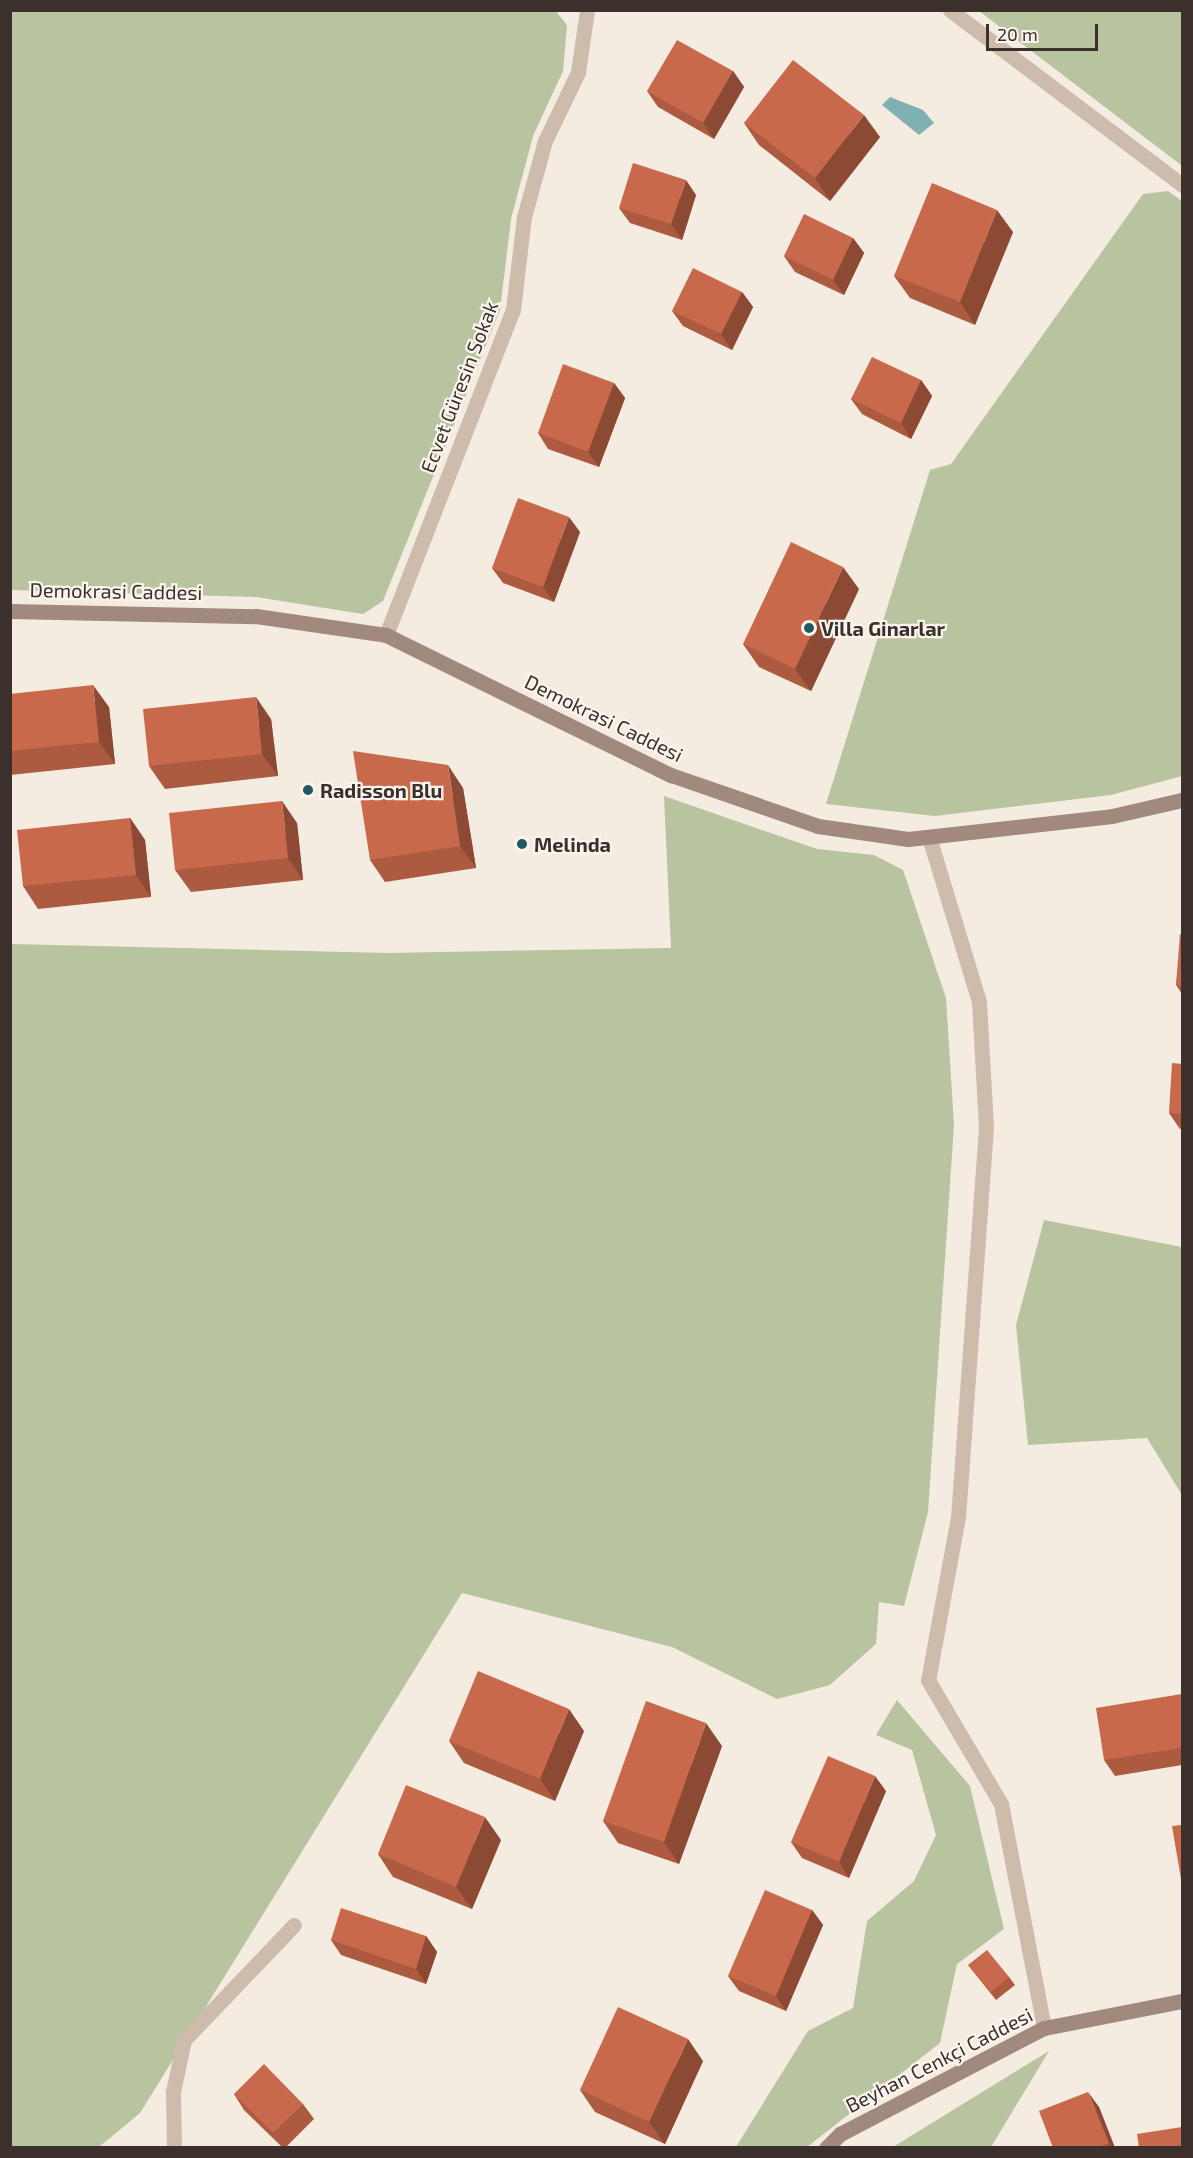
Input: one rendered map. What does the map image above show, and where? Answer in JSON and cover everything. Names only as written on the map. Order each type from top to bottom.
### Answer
[{"type":"street","name":"Ecvet Güresin Sokak","points":[[386,635],[513,310],[524,217],[545,141],[578,72],[587,10]]},
{"type":"street","points":[[950,10],[1182,185]]},
{"type":"street","name":"Demokrasi Caddesi","points":[[10,610],[256,616],[386,635],[671,775],[734,800],[818,826],[908,839],[1112,816],[1182,800]]},
{"type":"street","points":[[929,837],[979,1002],[986,1127],[958,1516],[928,1680],[1001,1804],[1044,2028]]},
{"type":"street","points":[[174,2148],[173,2092],[184,2040],[294,1925]]},
{"type":"street","name":"Beyhan Cenkçi Caddesi","points":[[826,2148],[840,2134],[1044,2028],[1182,2001]]},
{"type":"green space","points":[[11,10],[555,10],[567,25],[563,71],[533,136],[511,219],[500,310],[383,601],[363,614],[256,597],[11,590]]},
{"type":"green space","points":[[979,11],[1182,11],[1182,166],[1181,165]]},
{"type":"green space","points":[[1168,191],[1182,201],[1182,776],[1111,795],[935,816],[826,804],[930,470],[951,464],[1143,194]]},
{"type":"green space","points":[[664,796],[817,849],[874,855],[903,870],[946,998],[954,1125],[928,1512],[904,1606],[879,1602],[876,1644],[830,1685],[777,1699],[672,1647],[462,1593],[140,2113],[99,2147],[11,2148],[11,944],[387,953],[671,948]]},
{"type":"green space","points":[[1044,1220],[1182,1247],[1182,1495],[1147,1438],[1028,1445],[1016,1325]]},
{"type":"green space","points":[[897,1700],[970,1786],[1004,1929],[957,1964],[940,2043],[807,2147],[736,2147],[808,2031],[853,2008],[867,1921],[914,1881],[936,1835],[912,1750],[876,1735]]},
{"type":"green space","points":[[1049,2051],[991,2147],[893,2147]]},
{"type":"water","points":[[890,97],[923,110],[934,123],[919,135],[882,105]]},
{"type":"building","points":[[677,40],[733,71],[703,123],[647,91]]},
{"type":"building","points":[[793,60],[864,115],[815,178],[744,123]]},
{"type":"building","points":[[633,163],[686,180],[671,224],[619,208]]},
{"type":"building","points":[[932,183],[997,210],[960,302],[894,276]]},
{"type":"building","points":[[804,214],[853,238],[833,280],[784,256]]},
{"type":"building","points":[[693,268],[742,292],[721,334],[672,311]]},
{"type":"building","points":[[872,357],[921,380],[901,423],[851,399]]},
{"type":"building","points":[[563,364],[614,383],[588,452],[538,433]]},
{"type":"building","points":[[518,498],[569,517],[543,587],[492,568]]},
{"type":"building","points":[[791,542],[843,567],[795,669],[743,644]]},
{"type":"building","points":[[93,685],[99,742],[10,751],[10,694]]},
{"type":"building","points":[[256,697],[262,754],[149,766],[143,709]]},
{"type":"building","points":[[353,751],[448,765],[460,846],[370,860]]},
{"type":"building","points":[[282,801],[288,858],[175,870],[169,813]]},
{"type":"building","points":[[130,818],[136,875],[23,886],[17,830]]},
{"type":"building","points":[[1180,934],[1182,935],[1182,986],[1176,985]]},
{"type":"building","points":[[1172,1063],[1182,1064],[1182,1114],[1169,1113]]},
{"type":"building","points":[[478,1671],[569,1709],[540,1779],[449,1741]]},
{"type":"building","points":[[1182,1694],[1182,1748],[1104,1760],[1096,1708]]},
{"type":"building","points":[[646,1701],[706,1723],[664,1842],[603,1821]]},
{"type":"building","points":[[828,1756],[875,1776],[839,1862],[791,1842]]},
{"type":"building","points":[[406,1785],[485,1817],[456,1887],[378,1854]]},
{"type":"building","points":[[1182,1825],[1182,1879],[1181,1879],[1172,1826]]},
{"type":"building","points":[[765,1890],[812,1910],[776,1996],[728,1976]]},
{"type":"building","points":[[341,1908],[426,1936],[416,1969],[331,1940]]},
{"type":"building","points":[[987,1950],[1009,1977],[991,1992],[968,1965]]},
{"type":"building","points":[[618,2007],[688,2039],[649,2122],[580,2090]]},
{"type":"building","points":[[264,2064],[303,2104],[273,2133],[234,2094]]},
{"type":"building","points":[[1088,2092],[1109,2143],[1096,2148],[1053,2148],[1039,2111]]},
{"type":"building","points":[[1182,2127],[1182,2148],[1139,2148],[1137,2134]]},
{"type":"place","name":"Villa Ginarlar","points":[[809,628]]},
{"type":"place","name":"Radisson Blu","points":[[308,790]]},
{"type":"place","name":"Melinda","points":[[522,844]]}]
